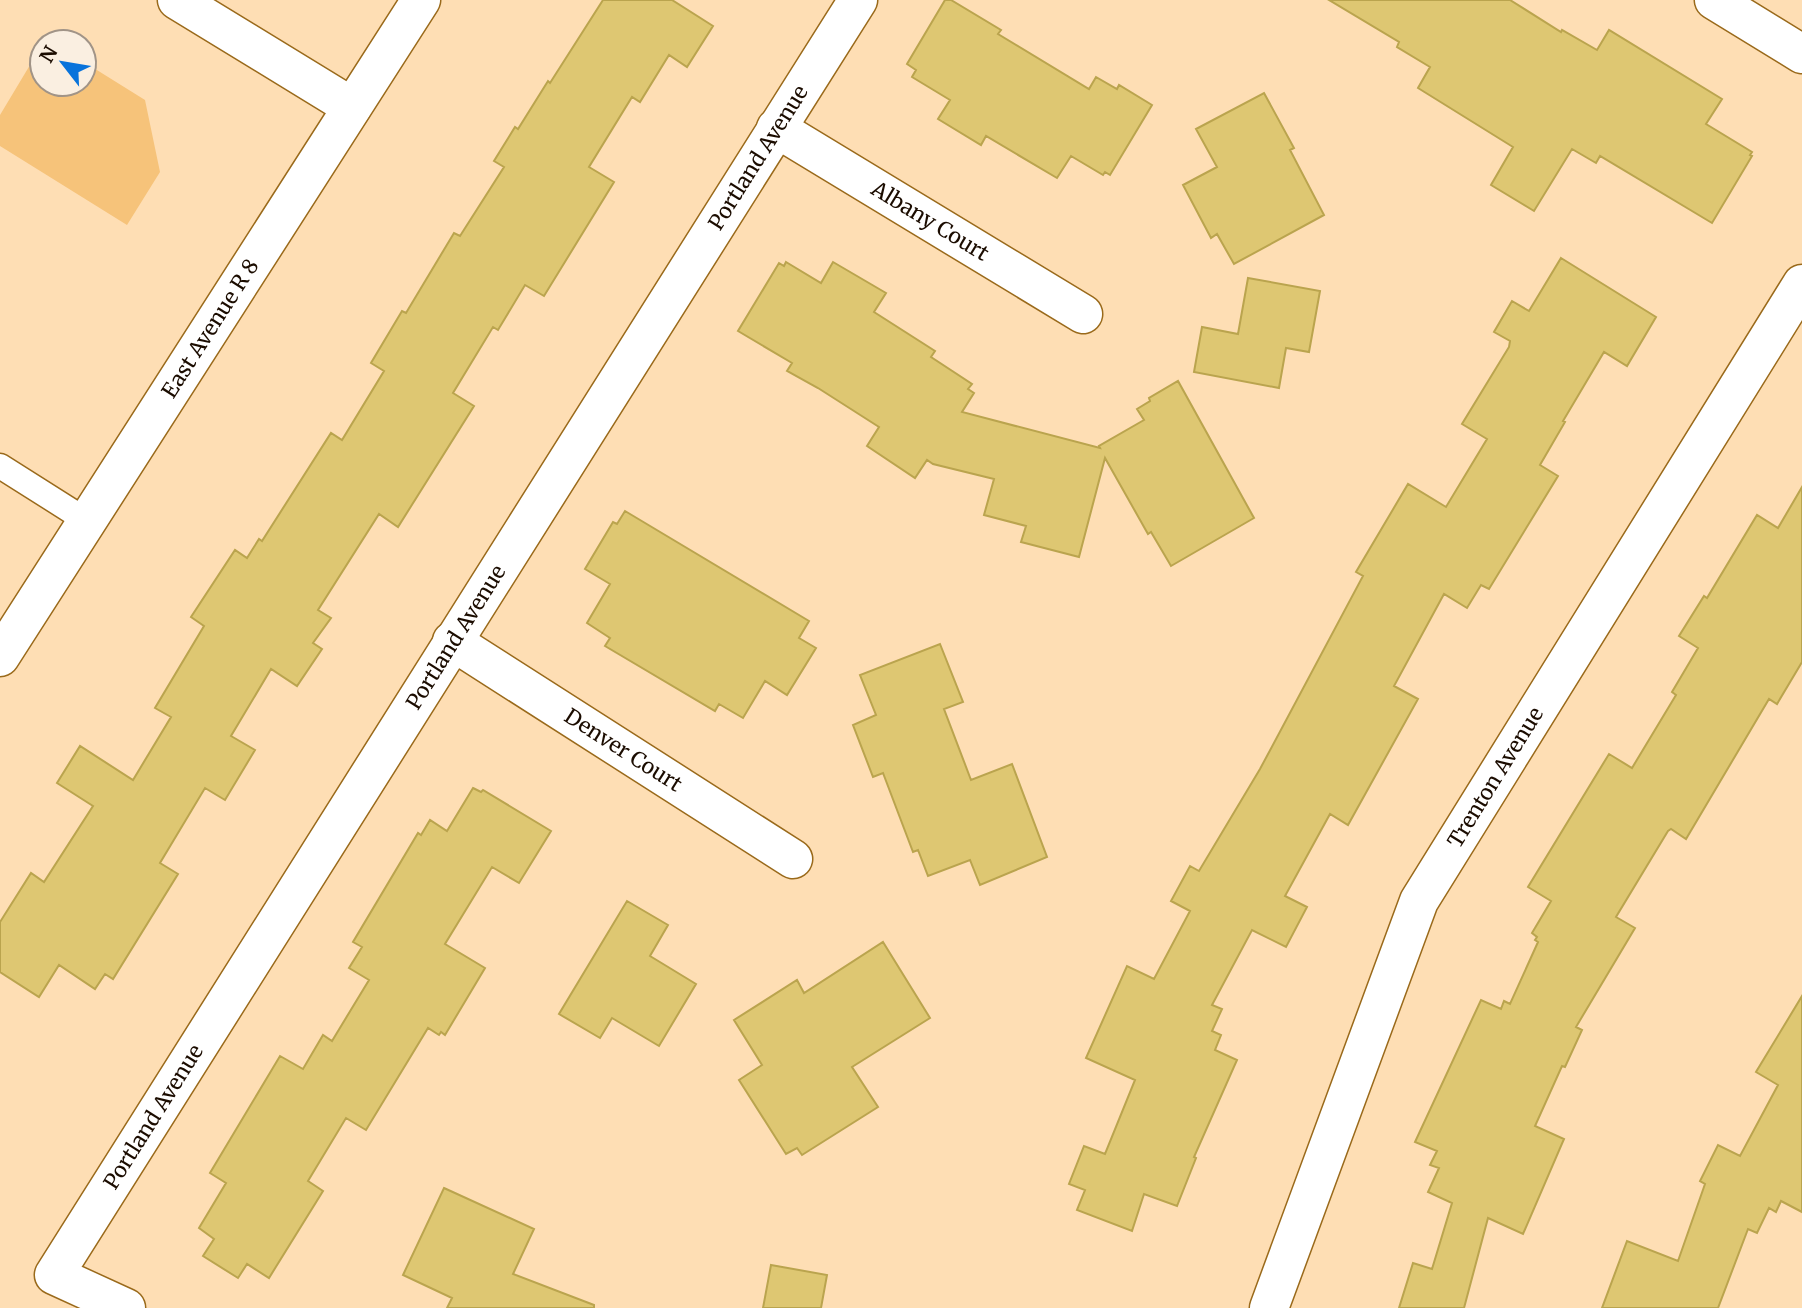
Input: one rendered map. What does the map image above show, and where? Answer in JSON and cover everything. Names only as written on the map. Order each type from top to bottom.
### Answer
[{"type":"street","points":[[177,0],[352,107]]},
{"type":"street","name":"East Avenue R 8","points":[[0,657],[421,0]]},
{"type":"street","name":"Portland Avenue","points":[[127,1308],[54,1275],[858,0]]},
{"type":"street","points":[[1714,0],[1802,54]]},
{"type":"street","name":"Albany Court","points":[[776,128],[1083,314]]},
{"type":"street","name":"Trenton Avenue","points":[[1269,1308],[1419,901],[1802,284]]},
{"type":"street","name":"Denver Court","points":[[452,641],[793,859]]},
{"type":"lane","points":[[0,466],[87,521]]},
{"type":"shaded area","points":[[28,68],[28,98],[98,98],[98,71],[145,100],[160,172],[127,225],[0,146],[0,115]]},
{"type":"building","points":[[603,0],[672,0],[713,26],[687,67],[669,55],[640,102],[632,97],[589,167],[614,182],[544,296],[525,285],[498,330],[493,327],[453,393],[474,406],[398,527],[379,514],[318,610],[331,618],[313,643],[322,649],[297,686],[271,669],[231,736],[255,750],[225,800],[205,788],[160,863],[178,874],[113,979],[105,974],[95,989],[59,965],[39,997],[0,972],[0,922],[31,873],[44,882],[93,806],[57,783],[80,746],[133,780],[171,717],[155,708],[204,626],[191,617],[235,550],[247,558],[259,539],[262,541],[331,433],[342,440],[384,371],[371,363],[402,311],[406,313],[454,233],[460,236],[504,167],[494,161],[548,81],[550,83]]},
{"type":"building","points":[[945,0],[951,0],[1001,30],[998,34],[1089,89],[1096,77],[1117,89],[1119,85],[1152,105],[1110,175],[1105,172],[1103,175],[1071,156],[1057,178],[986,136],[981,145],[938,119],[950,100],[912,77],[916,70],[907,64]]},
{"type":"building","points":[[1329,0],[1510,0],[1561,32],[1562,30],[1597,50],[1609,30],[1722,99],[1706,124],[1752,152],[1752,156],[1712,223],[1600,156],[1596,163],[1572,149],[1534,211],[1491,185],[1513,147],[1418,88],[1430,67],[1397,47],[1399,42]]},
{"type":"building","points":[[1264,93],[1294,148],[1290,150],[1324,215],[1234,264],[1217,234],[1211,238],[1183,185],[1217,167],[1196,129]]},
{"type":"building","points":[[1561,258],[1656,317],[1627,366],[1604,352],[1540,465],[1558,476],[1489,589],[1481,585],[1467,608],[1444,594],[1394,686],[1418,699],[1348,825],[1330,814],[1285,896],[1307,907],[1286,947],[1252,930],[1212,1005],[1222,1009],[1212,1031],[1221,1035],[1215,1050],[1237,1060],[1194,1157],[1196,1158],[1177,1206],[1144,1194],[1132,1231],[1077,1210],[1085,1190],[1069,1184],[1084,1146],[1105,1154],[1135,1080],[1086,1058],[1127,966],[1154,979],[1190,911],[1171,901],[1190,866],[1199,871],[1260,769],[1363,576],[1356,572],[1408,484],[1446,507],[1487,439],[1462,424],[1509,347],[1510,341],[1494,332],[1512,301],[1529,311]]},
{"type":"building","points":[[786,262],[821,283],[833,262],[886,293],[874,312],[935,351],[931,357],[972,384],[968,389],[974,393],[962,412],[1100,448],[1099,446],[1144,420],[1137,409],[1150,401],[1149,398],[1178,381],[1254,518],[1171,566],[1151,532],[1148,534],[1105,458],[1079,557],[1021,542],[1026,526],[984,515],[994,479],[933,464],[927,460],[915,478],[867,446],[879,427],[787,371],[792,363],[738,331],[779,263],[784,266]]},
{"type":"building","points":[[1248,278],[1320,291],[1309,352],[1286,348],[1279,388],[1194,372],[1202,327],[1238,334]]},
{"type":"building","points":[[1802,487],[1802,662],[1777,704],[1769,699],[1686,839],[1671,829],[1668,831],[1616,917],[1635,928],[1576,1027],[1582,1030],[1565,1067],[1562,1066],[1535,1126],[1564,1139],[1523,1234],[1488,1218],[1464,1308],[1399,1308],[1413,1263],[1432,1269],[1452,1203],[1428,1192],[1439,1168],[1430,1165],[1437,1151],[1415,1142],[1481,1000],[1501,1009],[1504,1001],[1510,1004],[1538,942],[1532,933],[1551,901],[1528,887],[1609,754],[1632,768],[1676,695],[1672,692],[1698,648],[1679,636],[1704,596],[1707,598],[1757,515],[1778,528]]},
{"type":"building","points":[[625,511],[809,621],[799,638],[816,648],[787,695],[765,681],[743,718],[719,704],[715,711],[605,646],[610,638],[587,623],[610,584],[585,569],[613,522],[617,524]]},
{"type":"building","points":[[940,644],[963,702],[944,709],[971,780],[1012,764],[1047,857],[980,885],[970,860],[928,876],[918,850],[913,852],[883,773],[873,777],[853,725],[876,715],[860,675]]},
{"type":"building","points":[[473,788],[481,792],[483,790],[551,831],[519,883],[492,867],[445,944],[485,968],[445,1035],[441,1032],[439,1035],[428,1028],[366,1130],[346,1118],[308,1181],[323,1191],[269,1278],[247,1264],[238,1278],[203,1256],[214,1239],[199,1228],[226,1183],[210,1173],[280,1056],[303,1069],[323,1035],[332,1041],[369,980],[349,968],[362,947],[353,942],[418,833],[421,835],[430,820],[447,831]]},
{"type":"building","points":[[627,901],[668,925],[650,956],[696,984],[659,1046],[612,1018],[600,1038],[559,1014]]},
{"type":"building","points":[[883,942],[930,1018],[852,1067],[878,1107],[802,1155],[797,1148],[786,1154],[739,1080],[762,1065],[734,1020],[797,980],[804,993]]},
{"type":"building","points":[[1802,996],[1802,1212],[1781,1201],[1776,1212],[1769,1208],[1757,1233],[1748,1229],[1718,1308],[1602,1308],[1627,1241],[1678,1261],[1705,1184],[1700,1181],[1718,1145],[1740,1156],[1778,1085],[1756,1072]]},
{"type":"building","points":[[444,1188],[534,1229],[513,1274],[594,1305],[594,1308],[447,1308],[452,1298],[403,1275]]},
{"type":"building","points":[[771,1265],[827,1275],[821,1308],[763,1308]]}]
